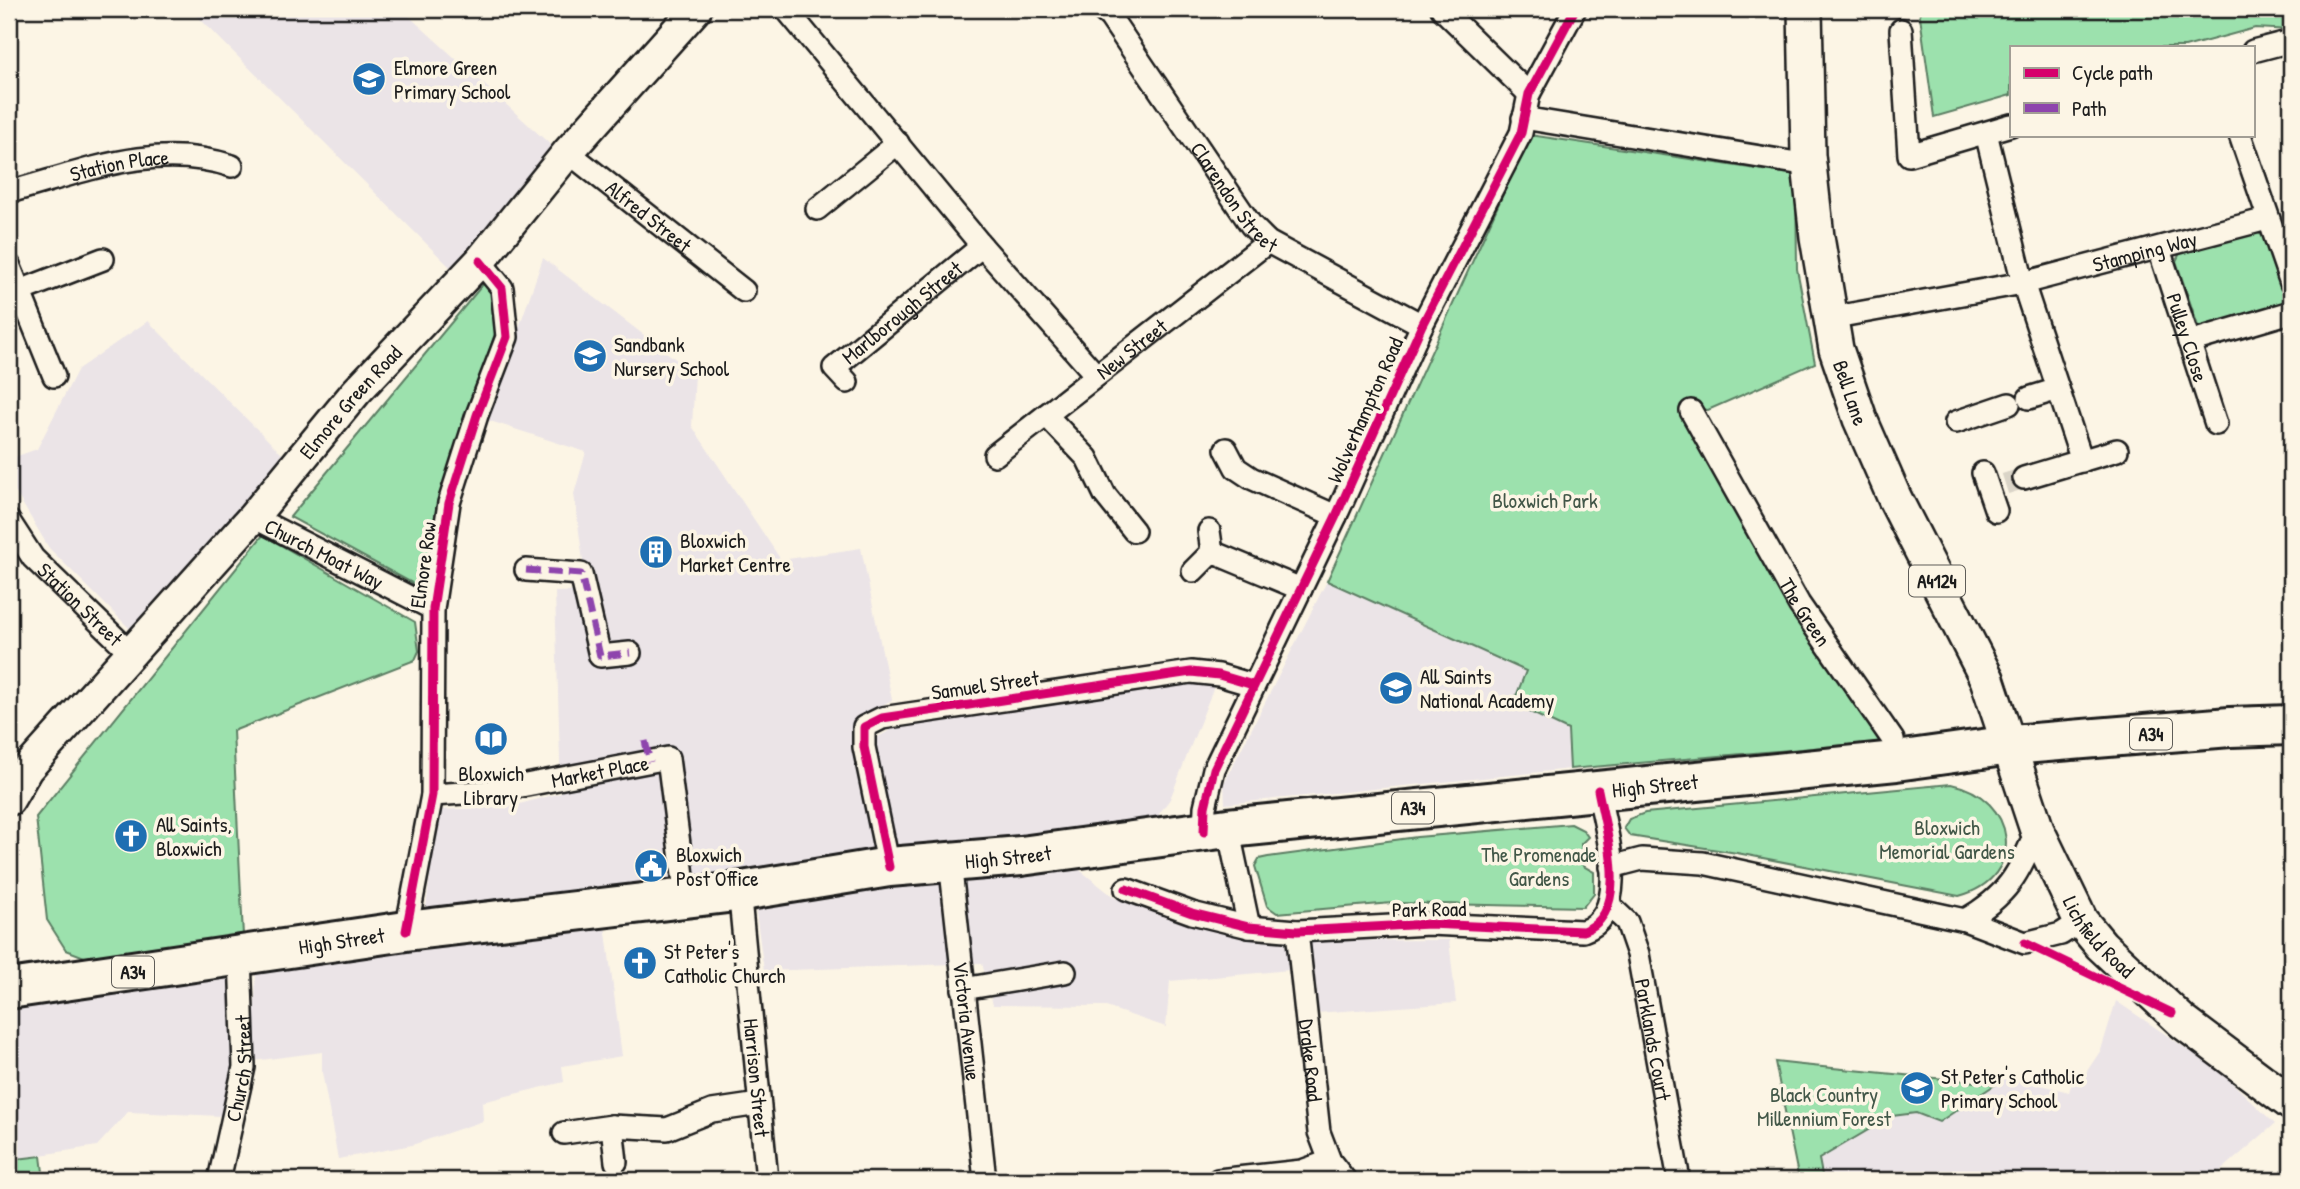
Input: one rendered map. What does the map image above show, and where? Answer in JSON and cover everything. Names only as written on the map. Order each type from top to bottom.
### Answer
[{"type":"highway","name":"A34","points":[[2011,746],[2230,727],[2291,725]]},
{"type":"highway","name":"High Street","points":[[9,989],[406,931],[686,899],[738,901],[889,867],[1021,856],[1216,830],[1896,761],[2011,746]]},
{"type":"main road","name":"Elmore Green Road","points":[[9,800],[27,769],[253,517],[356,392],[480,261],[568,152],[696,9]]},
{"type":"main road","name":"Bell Lane","points":[[1805,9],[1805,102],[1809,165],[1836,349],[1860,419],[1895,499],[1987,679],[2011,746]]},
{"type":"main road","name":"Lichfield Road","points":[[2011,746],[2037,830],[2081,921],[2172,1013],[2291,1103]]},
{"type":"street","name":"Marlborough Street","points":[[786,9],[982,246],[1095,374]]},
{"type":"street","name":"Clarendon Street","points":[[1101,9],[1110,16],[1251,225],[1268,242],[1422,325]]},
{"type":"street","points":[[1442,9],[1529,94]]},
{"type":"street","name":"Wolverhampton Road","points":[[1216,830],[1205,807],[1214,769],[1336,516],[1422,325],[1521,133],[1529,94],[1575,9]]},
{"type":"street","points":[[1900,30],[1909,155],[2010,125]]},
{"type":"street","points":[[2254,51],[2291,41]]},
{"type":"street","points":[[1523,118],[1809,165]]},
{"type":"street","points":[[1986,133],[2023,283],[2081,461]]},
{"type":"street","points":[[2240,136],[2291,283]]},
{"type":"street","points":[[817,209],[898,143]]},
{"type":"street","name":"Alfred Street","points":[[568,152],[738,279]]},
{"type":"street","name":"Station Place","points":[[9,192],[141,156],[182,156],[232,166]]},
{"type":"street","name":"Stamping Way","points":[[1830,318],[2023,283],[2267,219]]},
{"type":"street","name":"New Street","points":[[995,455],[1095,374],[1268,242]]},
{"type":"street","name":"Marlborough Street","points":[[847,382],[834,368],[982,246]]},
{"type":"street","name":"Pulley Close","points":[[2159,249],[2216,424]]},
{"type":"street","points":[[20,290],[103,259]]},
{"type":"street","name":"Elmore Row","points":[[406,931],[432,795],[433,609],[449,503],[477,415],[507,337],[502,288],[480,261]]},
{"type":"street","points":[[9,265],[54,376]]},
{"type":"street","points":[[2189,342],[2291,312]]},
{"type":"street","points":[[1956,422],[2058,389]]},
{"type":"street","name":"The Green","points":[[1691,411],[1726,453],[1799,604],[1893,740],[1896,761]]},
{"type":"street","points":[[1046,415],[1087,458],[1105,495],[1134,531]]},
{"type":"street","points":[[1226,449],[1236,468],[1251,478],[1336,516]]},
{"type":"street","points":[[1996,511],[2000,481],[2117,450]]},
{"type":"street","name":"Church Moat Way","points":[[253,517],[433,609]]},
{"type":"street","name":"Station Street","points":[[9,520],[33,558],[130,652]]},
{"type":"street","points":[[1193,571],[1211,541],[1301,589]]},
{"type":"street","points":[[526,570],[581,574],[600,656],[630,653]]},
{"type":"street","name":"Samuel Street","points":[[889,867],[864,747],[864,727],[881,718],[1191,672],[1219,675],[1253,685]]},
{"type":"street","name":"Market Place","points":[[432,795],[495,791],[647,751],[668,758],[686,899]]},
{"type":"street","points":[[1598,790],[1611,867],[1613,888],[1610,906]]},
{"type":"street","points":[[1216,830],[1249,927]]},
{"type":"street","points":[[1965,920],[1985,908],[2018,876],[2037,830]]},
{"type":"street","points":[[1611,867],[1642,859],[1703,863],[1965,920],[2025,943],[2061,934],[2081,921]]},
{"type":"street","name":"Victoria Avenue","points":[[950,861],[985,1180]]},
{"type":"street","name":"Park Road","points":[[1126,889],[1160,892],[1216,920],[1249,927],[1297,931],[1429,925],[1583,932],[1601,921],[1610,906]]},
{"type":"street","name":"Harrison Street","points":[[738,901],[767,1180]]},
{"type":"street","name":"Parklands Court","points":[[1610,906],[1627,922],[1639,954],[1679,1180]]},
{"type":"street","name":"Drake Road","points":[[1297,931],[1319,1132],[1330,1161],[1345,1180]]},
{"type":"street","name":"Church Street","points":[[219,1180],[244,1068],[240,956]]},
{"type":"street","points":[[963,989],[1065,972]]},
{"type":"street","points":[[564,1133],[612,1126],[667,1129],[712,1111],[759,1104]]},
{"type":"street","points":[[612,1126],[616,1162]]},
{"type":"street","points":[[1218,1180],[1302,1171],[1330,1161]]},
{"type":"shaded area","name":"Elmore Green Primary School","points":[[190,9],[401,9],[553,147],[453,270]]},
{"type":"shaded area","points":[[543,258],[695,374],[692,426],[781,560],[861,548],[892,700],[863,715],[855,725],[879,862],[425,915],[438,810],[508,807],[561,793],[555,592],[587,591],[574,494],[586,452],[487,420]]},
{"type":"shaded area","points":[[148,321],[284,456],[133,632],[49,548],[9,481],[9,459],[37,449],[78,369]]},
{"type":"shaded area","name":"All Saints National Academy","points":[[1327,581],[1526,672],[1513,704],[1568,730],[1570,769],[1225,804],[1224,783]]},
{"type":"shaded area","points":[[1184,680],[1215,684],[1170,799],[1159,814],[1160,822],[898,859],[871,741],[894,728],[1088,700]]},
{"type":"shaded area","points":[[1076,867],[1115,898],[1240,937],[1278,941],[1449,940],[1456,1003],[1315,1013],[1312,968],[1170,981],[1166,1027],[1103,1006],[993,1005],[982,963],[764,971],[754,898]]},
{"type":"shaded area","points":[[604,917],[622,1056],[562,1066],[564,1082],[482,1102],[483,1121],[412,1145],[338,1159],[322,1072],[322,1052],[253,1061],[256,973]]},
{"type":"shaded area","points":[[231,976],[232,1071],[222,1116],[128,1112],[97,1146],[9,1160],[9,1001]]},
{"type":"shaded area","name":"St Peter's Catholic Primary School","points":[[2116,1001],[2221,1072],[2275,1124],[2210,1180],[1799,1180],[1775,1062],[1995,1084],[1999,1074],[2069,1092],[2072,1082],[2079,1083],[2101,1050]]},
{"type":"green space","points":[[1919,9],[2291,9],[2291,30],[2255,28],[2189,46],[2010,46],[2010,95],[1934,117]]},
{"type":"green space","name":"Bloxwich Park","points":[[1530,135],[1796,175],[1797,269],[1815,363],[1708,410],[1681,406],[1804,629],[1881,742],[1570,769],[1568,730],[1513,704],[1526,671],[1327,581]]},
{"type":"green space","points":[[2253,230],[2268,239],[2286,297],[2281,306],[2209,329],[2198,326],[2176,261],[2182,249]]},
{"type":"green space","points":[[484,283],[494,293],[498,325],[437,503],[428,585],[423,589],[290,517]]},
{"type":"green space","points":[[263,535],[415,622],[419,651],[415,660],[233,731],[243,936],[87,958],[66,950],[47,920],[36,817]]},
{"type":"green space","name":"Bloxwich Memorial Gardens","points":[[1951,784],[1973,792],[1990,804],[2001,820],[2006,838],[2004,856],[1996,872],[1981,886],[1959,896],[1737,853],[1630,836],[1624,828],[1629,819],[1645,813]]},
{"type":"green space","name":"The Promenade Gardens","points":[[1571,824],[1583,830],[1588,837],[1581,844],[1583,866],[1594,872],[1594,893],[1583,907],[1392,903],[1277,913],[1267,906],[1255,866],[1259,859],[1268,857],[1417,837]]},
{"type":"green space","name":"Black Country Millennium Forest","points":[[1775,1062],[1996,1084],[1939,1122],[1916,1113],[1892,1116],[1819,1159],[1823,1180],[1799,1180]]},
{"type":"green space","points":[[41,1156],[44,1180],[9,1180],[9,1160]]},
{"type":"tunnel","points":[[2005,484],[2024,478]]},
{"type":"marked path","points":[[526,570],[581,574],[600,656],[630,653]]},
{"type":"marked path","points":[[645,741],[650,762]]},
{"type":"cycle path","points":[[1204,832],[1205,807],[1214,769],[1336,516],[1422,325],[1521,133],[1529,94],[1575,9]]},
{"type":"cycle path","points":[[406,931],[432,795],[433,609],[449,503],[477,415],[507,337],[502,288],[480,261]]},
{"type":"cycle path","points":[[889,867],[864,747],[864,727],[882,718],[1191,672],[1219,675],[1253,685]]},
{"type":"cycle path","points":[[1126,889],[1192,913],[1249,927],[1297,931],[1429,924],[1583,931],[1598,922],[1607,907],[1612,889],[1610,847],[1598,790]]},
{"type":"cycle path","points":[[2025,943],[2172,1013]]},
{"type":"place","name":"Elmore Green Primary School","points":[[369,79]]},
{"type":"place","name":"Sandbank Nursery School","points":[[590,356]]},
{"type":"place","name":"Bloxwich Market Centre","points":[[656,552]]},
{"type":"place","name":"All Saints National Academy","points":[[1396,688]]},
{"type":"place","name":"Bloxwich Library","points":[[491,739]]},
{"type":"place","name":"All Saints, Bloxwich","points":[[131,836]]},
{"type":"place","name":"Bloxwich Post Office","points":[[651,866]]},
{"type":"place","name":"St Peter's Catholic Church","points":[[640,963]]},
{"type":"place","name":"St Peter's Catholic Primary School","points":[[1917,1088]]}]
